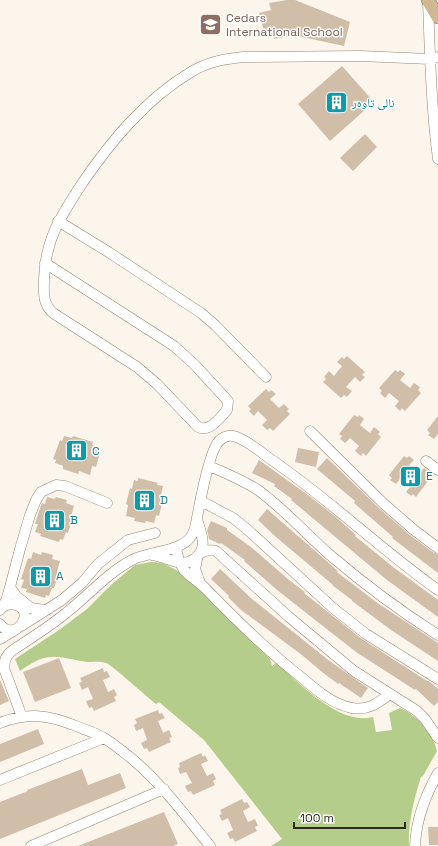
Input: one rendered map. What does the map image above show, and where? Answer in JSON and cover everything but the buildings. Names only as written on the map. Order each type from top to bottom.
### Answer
[{"type":"main road","points":[[428,0],[438,17]]},
{"type":"street","points":[[428,0],[434,58],[433,123],[438,159]]},
{"type":"street","points":[[45,263],[181,352],[226,398],[228,404],[227,410],[208,428],[200,428],[157,384],[137,367],[53,313],[47,306],[44,298],[45,263],[50,242],[63,211],[110,144],[133,120],[174,83],[192,71],[207,64],[227,58],[243,57],[360,56],[434,58]]},
{"type":"street","points":[[434,58],[438,69]]},
{"type":"street","points":[[58,221],[110,253],[201,313],[215,325],[266,377]]},
{"type":"street","points":[[310,431],[384,504],[414,530],[438,548]]},
{"type":"street","points":[[188,540],[195,529],[208,466],[213,450],[224,437],[232,436],[245,441],[291,473],[438,590]]},
{"type":"street","points":[[426,461],[438,470]]},
{"type":"street","points":[[208,466],[229,474],[270,499],[311,538],[352,573],[438,635]]},
{"type":"street","points":[[0,610],[6,601],[30,515],[36,500],[42,492],[56,485],[65,486],[107,503]]},
{"type":"street","points":[[201,501],[222,512],[248,530],[327,603],[366,634],[438,679]]},
{"type":"street","points":[[197,519],[203,538],[203,547],[198,555],[195,569],[200,583]]},
{"type":"street","points":[[0,639],[62,600],[82,583],[98,564],[128,540],[155,533]]},
{"type":"street","points":[[22,717],[5,671],[4,663],[7,655],[64,614],[122,567],[135,559],[176,547],[188,540],[203,538],[213,543],[220,553],[244,576],[354,671],[417,711],[425,719],[438,738]]},
{"type":"street","points":[[188,540],[198,555]]},
{"type":"street","points":[[176,547],[180,563],[187,572],[259,642],[333,701],[342,705],[361,709],[369,708],[377,704],[390,694]]},
{"type":"street","points":[[150,555],[165,557],[180,563],[189,562],[208,549],[220,553]]},
{"type":"street","points":[[10,587],[16,596],[31,608],[45,610]]},
{"type":"street","points":[[0,610],[10,604],[18,606],[22,609],[24,618],[19,627],[8,630],[0,624]]},
{"type":"street","points":[[0,723],[22,717],[33,716],[50,718],[66,722],[104,738],[119,748],[143,768],[164,789],[210,846]]},
{"type":"street","points":[[0,780],[104,738]]},
{"type":"street","points":[[415,846],[419,815],[438,773]]},
{"type":"street","points":[[31,846],[46,843],[164,789]]},
{"type":"green space","points":[[150,562],[165,564],[186,577],[270,659],[272,666],[276,663],[308,691],[334,709],[347,715],[360,718],[373,717],[376,732],[392,730],[389,713],[400,708],[412,715],[423,725],[432,737],[437,751],[421,777],[418,785],[411,819],[409,846],[271,846],[282,839],[204,740],[159,702],[156,704],[109,665],[101,662],[87,662],[52,657],[38,660],[20,671],[15,659],[59,630],[87,609],[112,584],[135,565]]},
{"type":"place","name":"Cedars International School","points":[[210,25]]},
{"type":"place","name":"نالی تاوەر","points":[[336,103]]},
{"type":"place","name":"C","points":[[77,451]]},
{"type":"place","name":"E","points":[[410,476]]},
{"type":"place","name":"D","points":[[145,500]]},
{"type":"place","name":"B","points":[[54,520]]},
{"type":"place","name":"A","points":[[40,576]]}]
